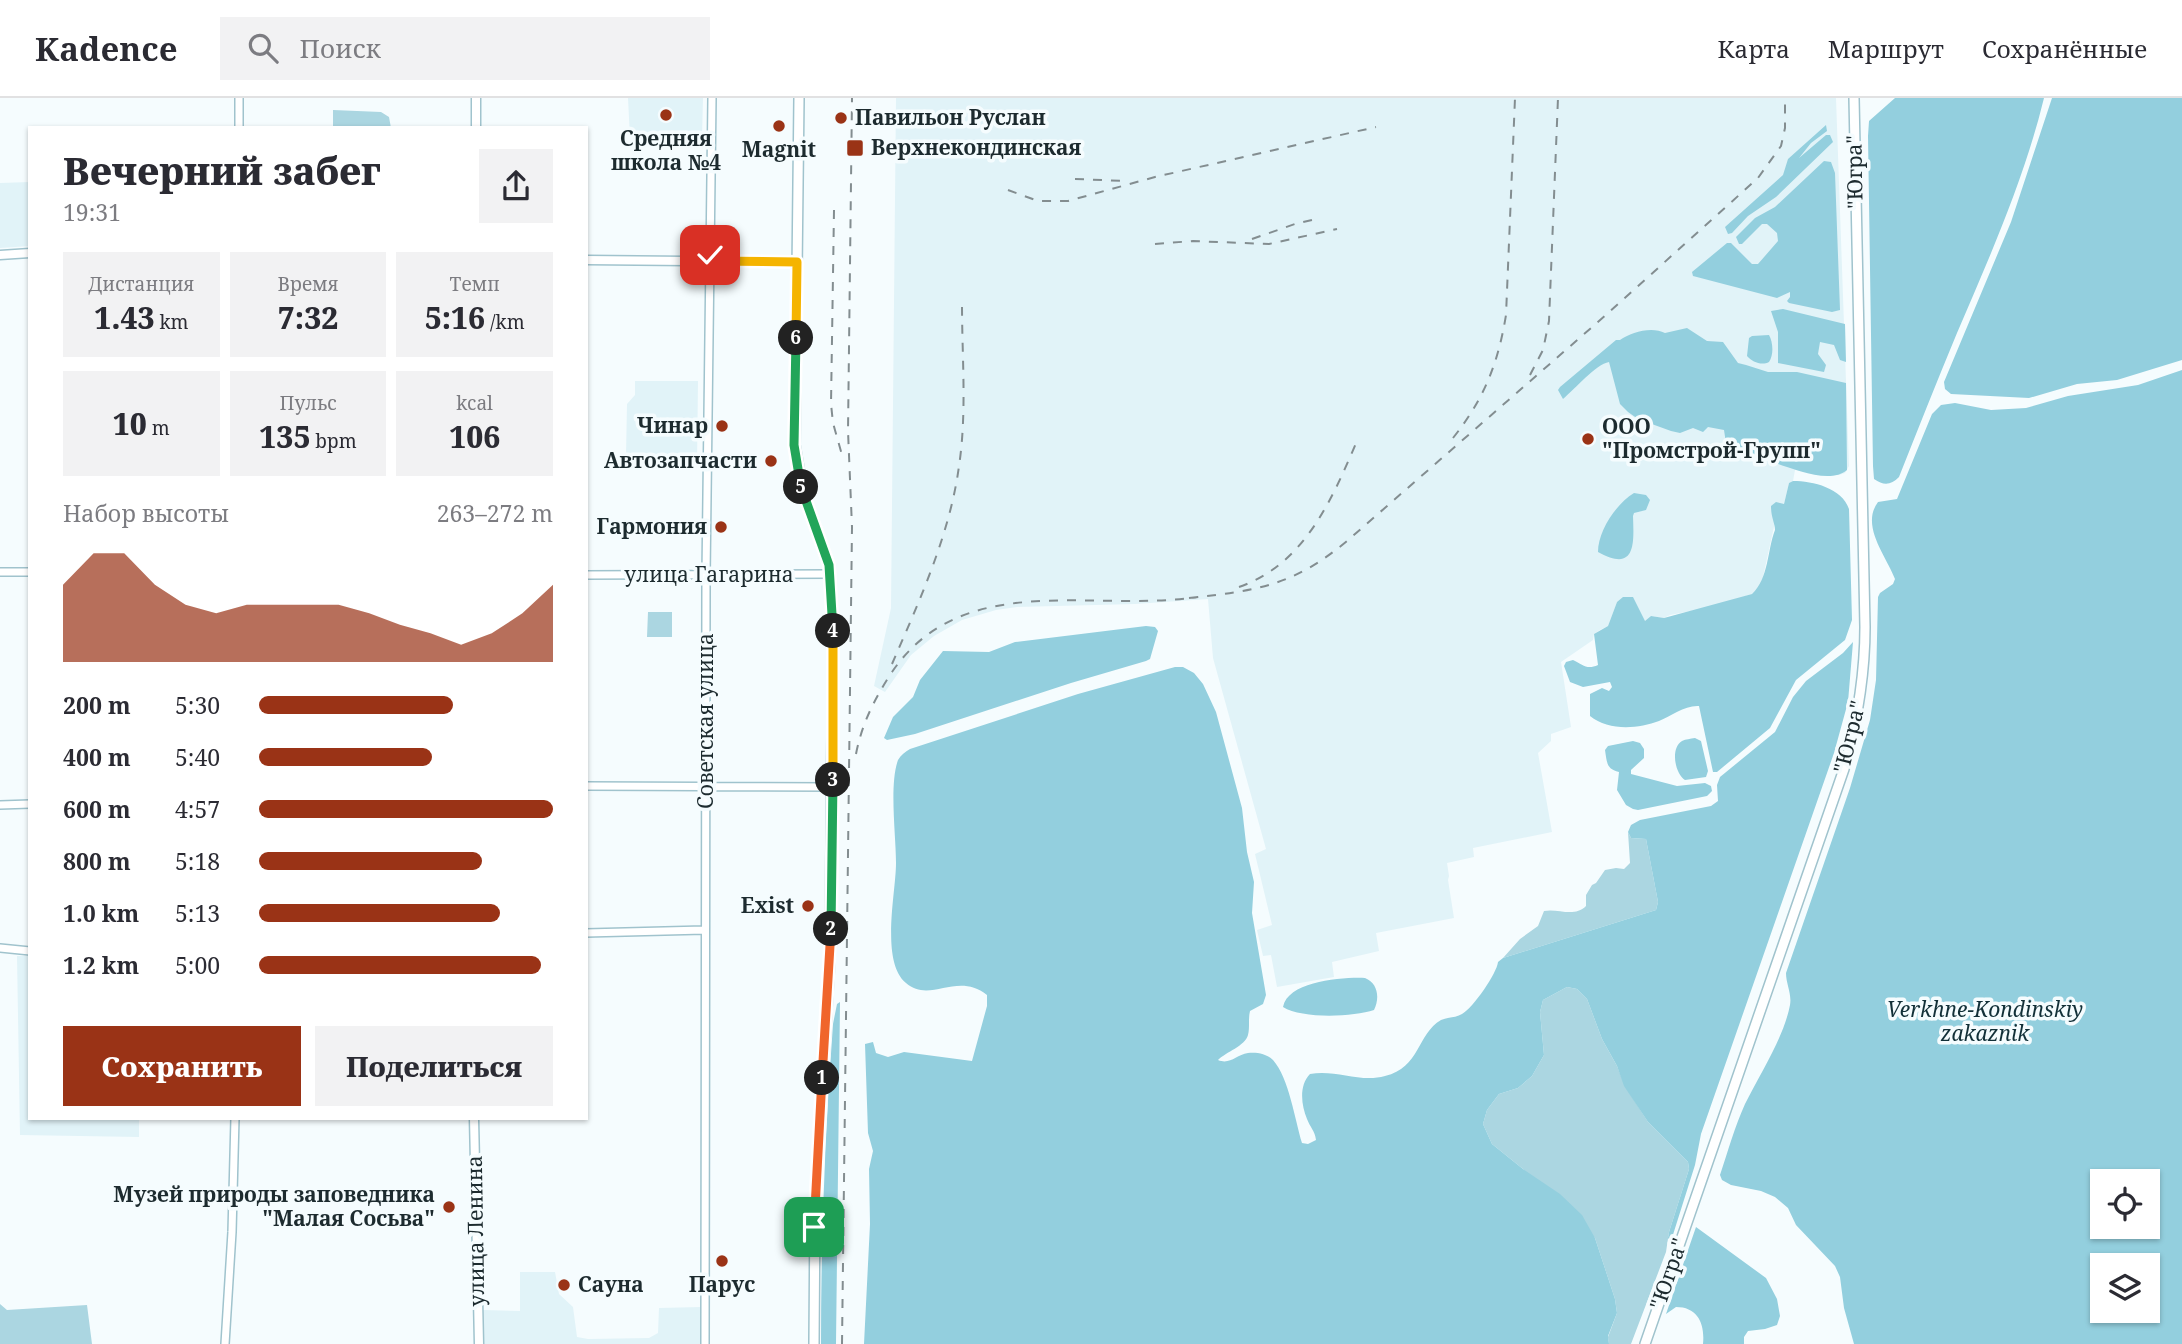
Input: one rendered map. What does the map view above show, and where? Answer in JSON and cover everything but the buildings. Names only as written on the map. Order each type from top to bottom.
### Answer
[{"type":"main road","points":[[476,98],[476,126]]},
{"type":"main road","points":[[799,98],[794,428],[796,461],[803,492],[822,541],[831,574],[833,626],[830,959],[815,1203],[814,1344]]},
{"type":"main road","name":"\"Югра\"","points":[[1645,1344],[1844,769],[1857,719],[1864,667],[1865,627],[1854,98]]},
{"type":"main road","points":[[0,255],[28,253]]},
{"type":"main road","points":[[588,260],[797,262]]},
{"type":"main road","name":"улица Ленина","points":[[474,1120],[479,1344]]},
{"type":"street","points":[[239,98],[239,126]]},
{"type":"street","name":"Советская улица","points":[[705,1344],[706,575],[712,98]]},
{"type":"street","points":[[0,572],[28,572]]},
{"type":"street","name":"улица Гагарина","points":[[588,575],[831,574]]},
{"type":"street","points":[[588,786],[832,787]]},
{"type":"street","points":[[0,805],[28,804]]},
{"type":"street","points":[[588,933],[705,930]]},
{"type":"street","points":[[0,948],[28,951]]},
{"type":"street","points":[[225,1344],[232,1232],[234,1120]]},
{"type":"shaded area","name":"Средняя школа №4","points":[[628,98],[703,98],[702,138],[669,138],[668,132],[662,132],[662,138],[630,138]]},
{"type":"shaded area","points":[[896,98],[1836,98],[1849,466],[1845,473],[1839,475],[1795,470],[1784,504],[1779,504],[1763,577],[1759,588],[1752,594],[1664,618],[1651,616],[1645,622],[1617,602],[1608,626],[1594,634],[1593,640],[1561,662],[1571,727],[1551,734],[1551,741],[1538,753],[1552,832],[1473,848],[1474,857],[1447,863],[1454,918],[1376,933],[1379,951],[1332,962],[1334,977],[1277,987],[1271,955],[1263,956],[1257,930],[1272,925],[1255,854],[1266,849],[1213,658],[1208,599],[996,610],[962,620],[934,636],[911,655],[885,692],[874,686],[891,608]]},
{"type":"shaded area","points":[[333,110],[381,112],[389,117],[391,126],[333,126]]},
{"type":"shaded area","points":[[28,182],[28,246],[0,248],[0,183]]},
{"type":"shaded area","points":[[635,381],[698,381],[697,466],[649,466],[626,455],[627,404],[635,395]]},
{"type":"shaded area","points":[[648,612],[672,612],[672,637],[647,637]]},
{"type":"shaded area","points":[[1628,832],[1631,838],[1646,839],[1658,902],[1656,910],[1503,958],[1520,939],[1538,926],[1544,911],[1581,910],[1586,906],[1586,895],[1592,885],[1605,870],[1624,869],[1630,863]]},
{"type":"shaded area","points":[[17,956],[28,956],[28,1120],[139,1120],[139,1137],[20,1135]]},
{"type":"shaded area","points":[[1567,987],[1577,989],[1587,999],[1602,1039],[1625,1086],[1648,1122],[1688,1162],[1689,1169],[1669,1232],[1666,1252],[1631,1344],[1609,1344],[1608,1337],[1617,1313],[1595,1238],[1523,1169],[1492,1144],[1483,1124],[1487,1110],[1499,1094],[1518,1088],[1532,1076],[1544,1055],[1540,1012],[1543,1000]]},
{"type":"shaded area","points":[[520,1272],[555,1272],[559,1294],[573,1307],[577,1337],[649,1338],[658,1333],[659,1308],[701,1307],[701,1344],[483,1344],[483,1310],[520,1311]]},
{"type":"shaded area","points":[[0,1304],[7,1310],[87,1305],[92,1344],[0,1344]]},
{"type":"green space","points":[[1895,98],[2044,98],[2027,158],[2005,217],[1899,477],[1884,484],[1874,479],[1873,466],[1868,136],[1869,121]]},
{"type":"green space","points":[[2052,98],[2182,98],[2182,360],[2117,380],[2077,384],[2029,398],[1951,394],[1945,389],[1944,382],[2011,222]]},
{"type":"green space","points":[[1826,125],[1827,131],[1811,143],[1799,158],[1826,135],[1830,135],[1833,142],[1776,197],[1728,234],[1725,227],[1783,175],[1788,159]]},
{"type":"green space","points":[[1824,161],[1831,162],[1835,173],[1840,310],[1832,312],[1789,303],[1787,301],[1790,292],[1777,298],[1693,276],[1692,272],[1727,243],[1731,243],[1752,264],[1758,264],[1778,241],[1777,233],[1767,224],[1762,224],[1742,244],[1739,244],[1736,237],[1755,218],[1775,207]]},
{"type":"green space","points":[[1783,309],[1845,324],[1846,362],[1840,360],[1834,345],[1820,342],[1818,354],[1826,365],[1824,372],[1778,363],[1778,332],[1771,311]]},
{"type":"green space","points":[[1687,328],[1707,341],[1723,342],[1738,363],[1768,372],[1797,372],[1846,383],[1847,470],[1832,476],[1804,472],[1778,464],[1772,451],[1766,449],[1755,454],[1730,449],[1724,430],[1708,427],[1703,432],[1693,428],[1680,433],[1638,419],[1620,404],[1609,362],[1592,372],[1563,399],[1558,390],[1616,340],[1642,331],[1665,333]]},
{"type":"green space","points":[[1769,335],[1772,356],[1769,362],[1754,362],[1747,356],[1749,338]]},
{"type":"green space","name":"Verkhne-Kondinskiy zakaznik","points":[[2182,370],[2182,1344],[1854,1344],[1844,1308],[1840,1277],[1835,1266],[1796,1225],[1788,1208],[1775,1197],[1761,1191],[1731,1185],[1722,1180],[1720,1175],[1741,1112],[1787,1017],[1790,1001],[1786,973],[1850,788],[1870,720],[1876,680],[1878,597],[1895,579],[1873,531],[1873,511],[1878,502],[1897,499],[1932,414],[1941,405],[1955,403],[1991,410],[2026,408],[2068,396],[2138,385]]},
{"type":"green space","points":[[1793,481],[1826,487],[1840,496],[1849,509],[1852,620],[1845,640],[1796,680],[1770,728],[1717,772],[1713,772],[1699,706],[1683,709],[1651,724],[1633,727],[1605,724],[1590,716],[1590,694],[1602,688],[1609,691],[1612,687],[1610,682],[1583,687],[1570,682],[1564,666],[1566,662],[1573,660],[1588,667],[1598,665],[1594,634],[1608,626],[1617,602],[1623,597],[1633,597],[1645,621],[1651,616],[1664,618],[1752,594],[1758,588],[1765,572],[1775,530],[1771,506],[1776,502],[1784,504],[1789,483]]},
{"type":"green space","points":[[1634,493],[1646,495],[1650,500],[1646,510],[1634,513],[1630,552],[1620,559],[1610,558],[1598,552],[1601,535],[1609,519]]},
{"type":"green space","points":[[1155,627],[1158,631],[1150,659],[1146,661],[915,734],[887,740],[884,738],[893,717],[913,697],[920,680],[943,651],[989,652],[1015,642]]},
{"type":"green space","points":[[1853,642],[1848,702],[1834,753],[1701,1134],[1695,1165],[1671,1241],[1668,1238],[1669,1232],[1689,1169],[1688,1162],[1648,1122],[1624,1086],[1587,999],[1577,989],[1567,987],[1543,1000],[1540,1012],[1544,1055],[1532,1076],[1518,1088],[1499,1094],[1487,1110],[1483,1124],[1492,1144],[1560,1194],[1582,1215],[1595,1238],[1617,1313],[1608,1336],[1609,1344],[864,1344],[870,1224],[869,1169],[873,1151],[868,1133],[865,1044],[873,1042],[876,1053],[888,1057],[904,1052],[972,1061],[987,1006],[987,995],[976,988],[955,986],[934,990],[915,989],[898,973],[893,959],[891,926],[896,863],[894,783],[898,760],[906,751],[1078,694],[1175,667],[1183,667],[1194,673],[1203,684],[1216,712],[1242,808],[1247,852],[1254,882],[1252,913],[1266,995],[1263,1004],[1250,1011],[1246,1039],[1218,1060],[1226,1061],[1244,1054],[1258,1053],[1273,1060],[1287,1088],[1302,1143],[1308,1144],[1316,1140],[1302,1102],[1304,1084],[1310,1074],[1329,1073],[1376,1078],[1396,1072],[1412,1058],[1433,1026],[1441,1020],[1462,1014],[1472,1005],[1503,958],[1656,910],[1658,902],[1646,839],[1631,838],[1628,832],[1631,825],[1640,820],[1711,806],[1718,801],[1717,785],[1720,777],[1775,732],[1793,697],[1806,681]]},
{"type":"green space","points":[[1695,738],[1701,741],[1708,771],[1706,777],[1685,780],[1676,767],[1676,749],[1682,741]]},
{"type":"green space","points":[[1633,741],[1640,743],[1644,749],[1644,758],[1631,770],[1631,774],[1677,786],[1705,783],[1711,786],[1712,791],[1707,796],[1638,810],[1626,805],[1617,790],[1619,772],[1609,767],[1605,750],[1608,746]]},
{"type":"green space","points":[[1344,978],[1365,978],[1373,983],[1377,991],[1374,1010],[1328,1016],[1302,1014],[1283,1007],[1287,998],[1305,986]]},
{"type":"green space","points":[[840,1002],[836,1344],[821,1344],[828,1104],[833,1024],[837,1004]]},
{"type":"green space","points":[[1696,1227],[1766,1278],[1777,1299],[1780,1316],[1777,1325],[1748,1331],[1744,1344],[1703,1344],[1703,1330],[1695,1313],[1676,1307],[1666,1314]]},
{"type":"railway","points":[[842,1344],[852,527],[848,431],[852,98]]},
{"type":"railway","points":[[1453,438],[1464,424],[1488,380],[1499,349],[1506,315],[1515,98]]},
{"type":"railway","points":[[1530,375],[1543,350],[1549,321],[1558,98]]},
{"type":"railway","points":[[1189,598],[1273,584],[1309,568],[1347,541],[1758,178],[1781,146],[1785,128],[1785,98]]},
{"type":"railway","points":[[1008,190],[1038,201],[1068,201],[1155,177],[1376,127]]},
{"type":"railway","points":[[1075,179],[1124,181]]},
{"type":"railway","points":[[834,210],[831,404],[842,455]]},
{"type":"railway","points":[[1252,239],[1320,218]]},
{"type":"railway","points":[[1155,244],[1193,241],[1269,244],[1337,229]]},
{"type":"railway","points":[[892,664],[932,567],[955,491],[963,426],[962,305]]},
{"type":"railway","points":[[1239,587],[1262,577],[1282,563],[1299,546],[1326,507],[1357,441]]},
{"type":"railway","points":[[856,754],[870,711],[892,672],[921,640],[955,619],[993,607],[1033,602],[1158,601],[1198,597]]},
{"type":"place","name":"Средняя школа №4","points":[[666,115]]},
{"type":"place","name":"Павильон Руслан","points":[[841,118]]},
{"type":"place","name":"Magnit","points":[[779,126]]},
{"type":"place","name":"Верхнекондинская","points":[[855,148]]},
{"type":"place","name":"Чинар","points":[[722,426]]},
{"type":"place","name":"ООО \"Промстрой-Групп\"","points":[[1588,439]]},
{"type":"place","name":"Автозапчасти","points":[[771,461]]},
{"type":"place","name":"Гармония","points":[[721,527]]},
{"type":"place","name":"Exist","points":[[808,906]]},
{"type":"place","name":"Музей природы заповедника \"Малая Сосьва\"","points":[[449,1207]]},
{"type":"place","name":"Парус","points":[[722,1261]]},
{"type":"place","name":"Сауна","points":[[564,1285]]},
{"type":"route","points":[[710,255],[710,261],[797,262],[794,445],[803,492],[827,554],[831,574],[832,892],[814,1227]]}]
